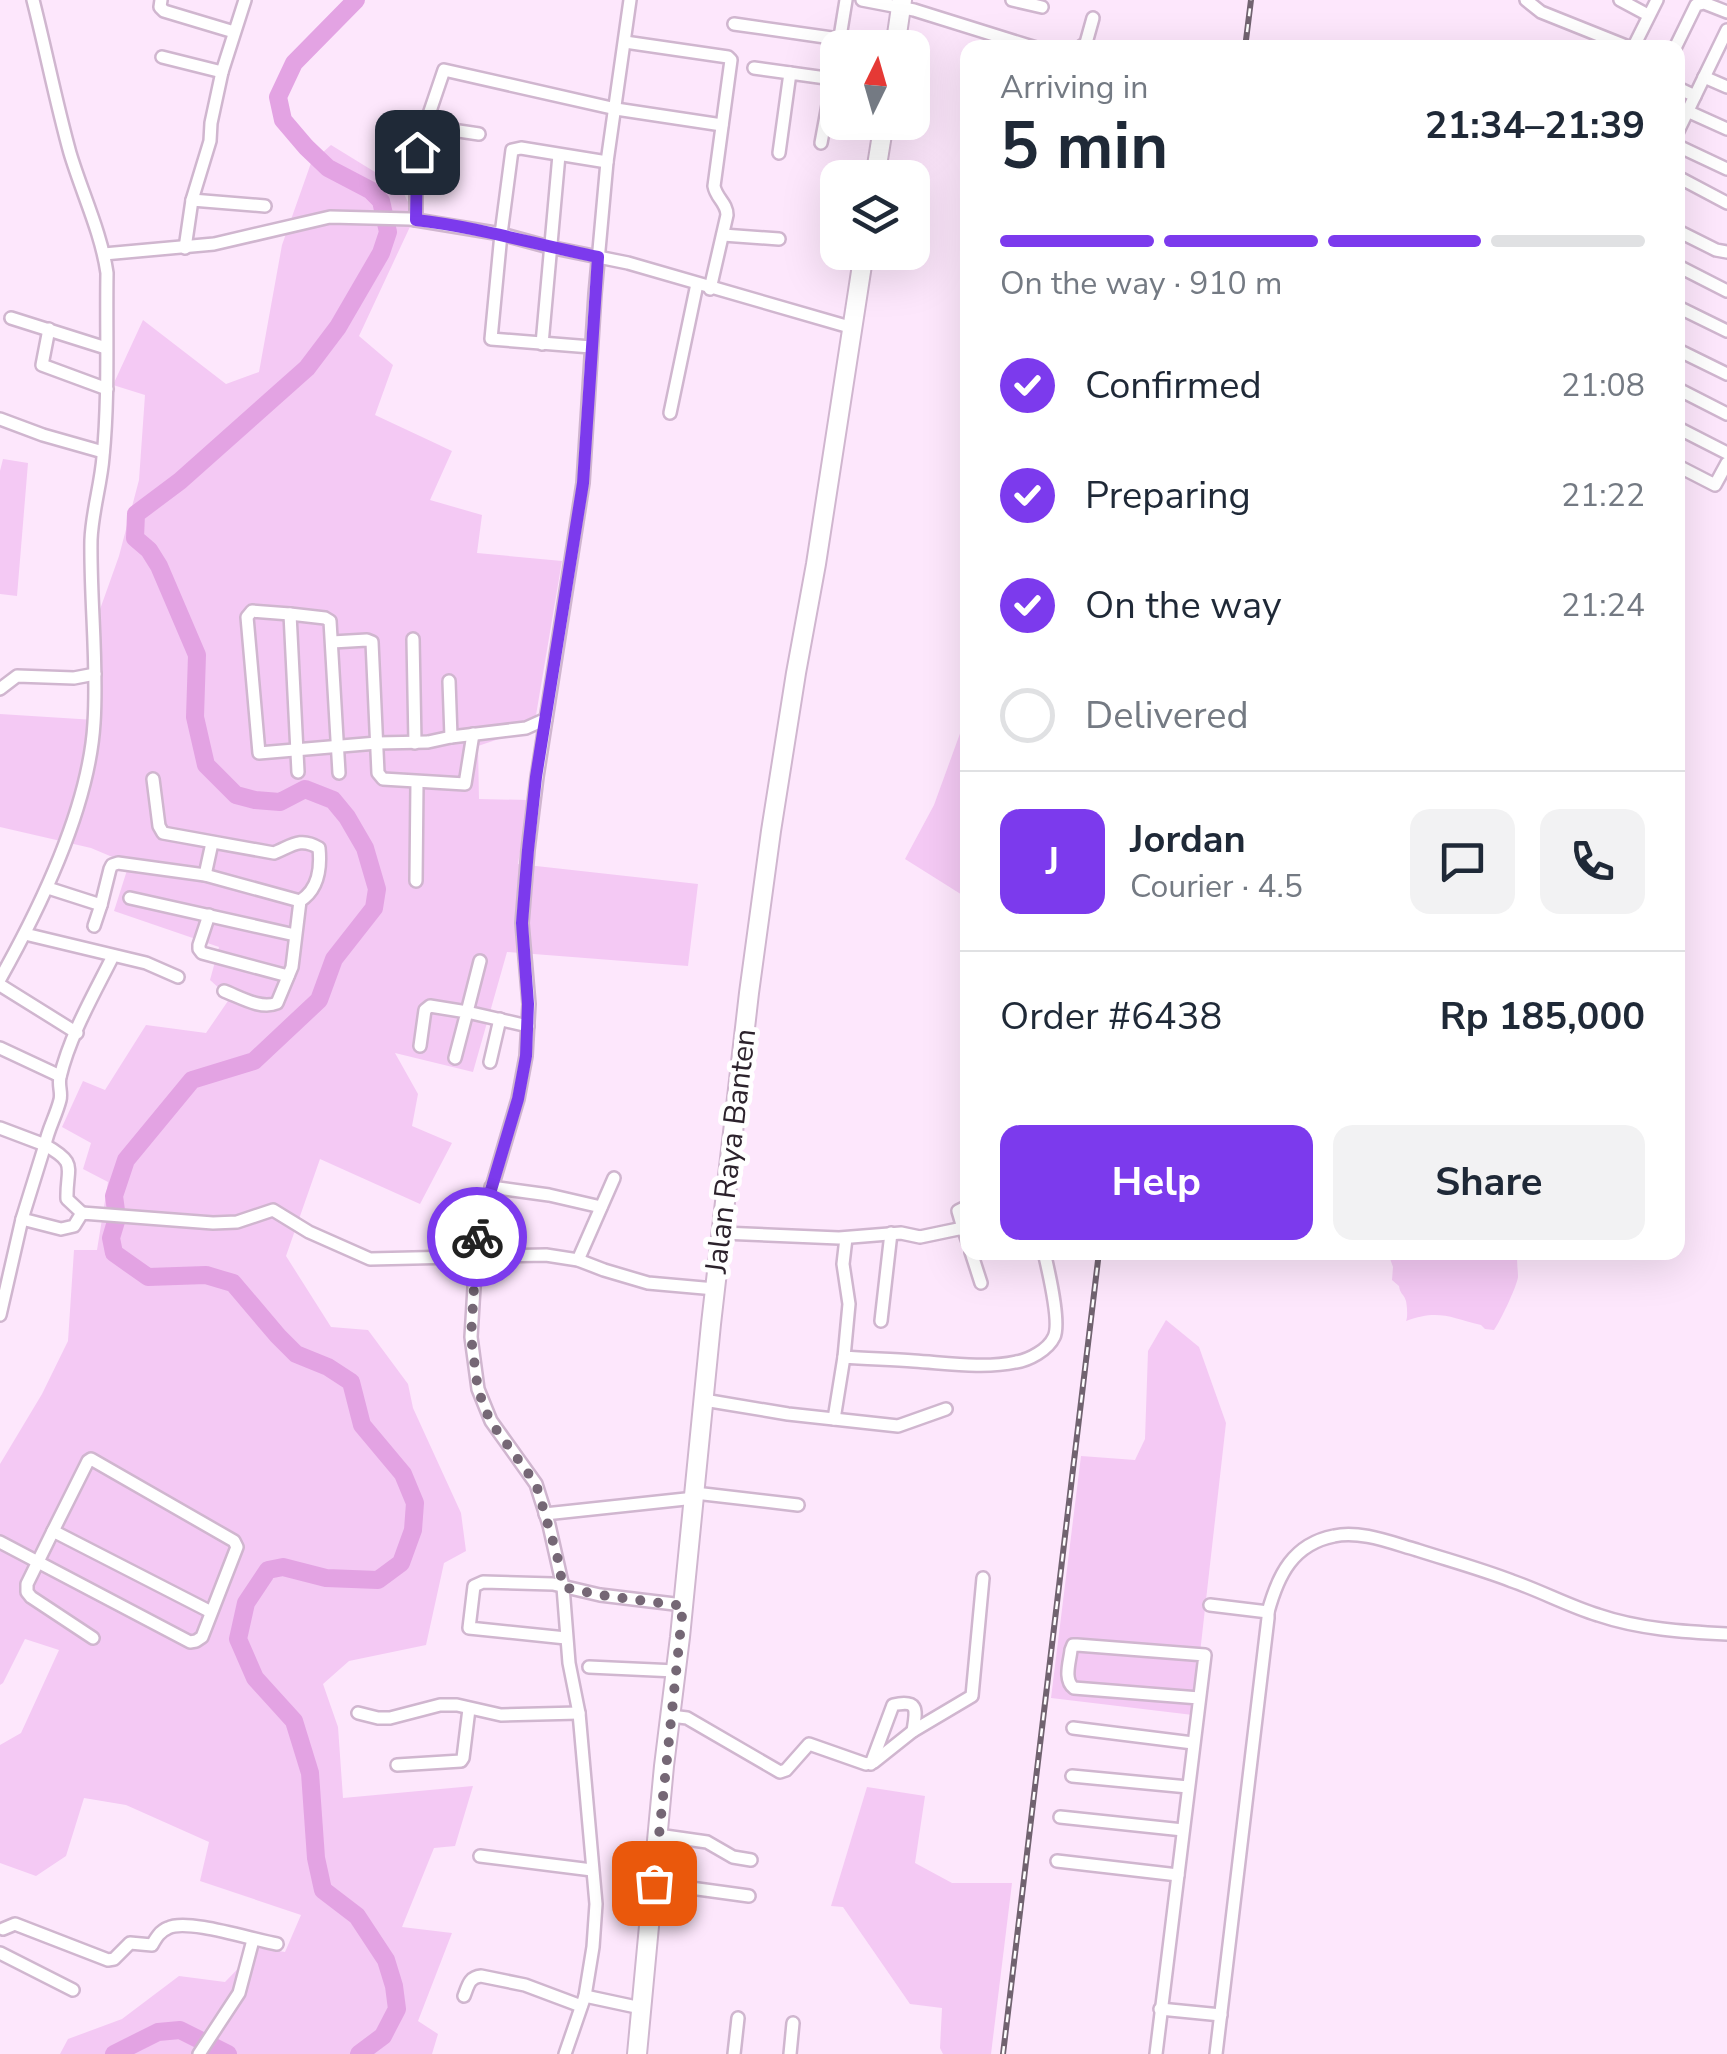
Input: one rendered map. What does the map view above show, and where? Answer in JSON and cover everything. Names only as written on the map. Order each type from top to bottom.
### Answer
[{"type":"main road","points":[[898,30],[902,4]]},
{"type":"main road","name":"Jalan Raya Banten","points":[[637,2054],[749,993],[770,832],[861,270]]},
{"type":"street","points":[[34,0],[61,121],[104,254],[107,390],[91,538],[94,728],[82,787],[48,888],[0,982],[76,1033]]},
{"type":"street","points":[[161,0],[164,11],[234,32]]},
{"type":"street","points":[[185,248],[192,200],[210,141],[222,72],[245,0]]},
{"type":"street","points":[[564,2054],[583,2001],[594,1947],[596,1904],[563,1587],[536,1484],[490,1421],[478,1390],[471,1337],[479,1226],[520,1088],[528,1026],[522,923],[530,832],[583,483],[607,162],[630,0]]},
{"type":"street","points":[[841,30],[846,0]]},
{"type":"street","points":[[862,0],[902,4],[1012,40]]},
{"type":"street","points":[[1012,0],[1042,6]]},
{"type":"street","points":[[1526,0],[1541,12],[1612,40]]},
{"type":"street","points":[[1620,0],[1648,15]]},
{"type":"street","points":[[1636,40],[1656,0]]},
{"type":"street","points":[[1679,40],[1694,2],[1727,12]]},
{"type":"street","points":[[1087,40],[1094,18]]},
{"type":"street","points":[[734,24],[820,42]]},
{"type":"street","points":[[1685,115],[1725,38]]},
{"type":"street","points":[[625,42],[732,60],[714,186],[727,208],[723,235],[703,286],[670,413]]},
{"type":"street","points":[[162,57],[222,72]]},
{"type":"street","points":[[754,68],[820,77]]},
{"type":"street","points":[[413,219],[416,164],[424,126],[442,73],[447,69],[616,109],[722,126]]},
{"type":"street","points":[[779,153],[790,74]]},
{"type":"street","points":[[1704,77],[1727,87]]},
{"type":"street","points":[[1685,92],[1694,96]]},
{"type":"street","points":[[1687,111],[1727,130]]},
{"type":"street","points":[[424,126],[479,134]]},
{"type":"street","points":[[591,348],[492,340],[501,234],[512,150],[521,148],[607,162]]},
{"type":"street","points":[[1685,149],[1727,169]]},
{"type":"street","points":[[542,344],[558,156]]},
{"type":"street","points":[[1685,181],[1727,203]]},
{"type":"street","points":[[192,200],[265,206]]},
{"type":"street","points":[[104,254],[214,244],[330,217],[413,219],[501,234],[598,257],[852,328]]},
{"type":"street","points":[[1685,234],[1727,252]]},
{"type":"street","points":[[723,235],[779,239]]},
{"type":"street","points":[[1685,270],[1727,292]]},
{"type":"street","points":[[1685,311],[1727,332]]},
{"type":"street","points":[[11,318],[106,348]]},
{"type":"street","points":[[50,330],[42,365],[107,390]]},
{"type":"street","points":[[1685,353],[1727,374]]},
{"type":"street","points":[[1685,393],[1727,414]]},
{"type":"street","points":[[0,420],[103,452]]},
{"type":"street","points":[[1685,432],[1727,453]]},
{"type":"street","points":[[1685,469],[1715,484],[1727,463]]},
{"type":"street","points":[[339,772],[338,746],[332,642],[328,620],[252,611],[247,621],[258,752],[338,746],[377,743],[415,743],[526,728],[546,719]]},
{"type":"street","points":[[290,614],[298,772]]},
{"type":"street","points":[[413,639],[415,743]]},
{"type":"street","points":[[332,642],[372,642],[380,777],[465,784],[473,734]]},
{"type":"street","points":[[0,690],[16,676],[74,678],[95,674]]},
{"type":"street","points":[[449,681],[451,737]]},
{"type":"street","points":[[94,926],[114,864],[205,876],[300,900],[306,898],[319,876],[320,851],[316,845],[290,844],[274,853],[160,830],[153,779]]},
{"type":"street","points":[[416,881],[417,782]]},
{"type":"street","points":[[205,876],[212,843]]},
{"type":"street","points":[[48,888],[100,905]]},
{"type":"street","points":[[130,898],[294,935]]},
{"type":"street","points":[[224,992],[264,1006],[277,1003],[294,952],[300,900]]},
{"type":"street","points":[[209,916],[199,945],[202,953],[288,976]]},
{"type":"street","points":[[25,934],[146,963],[178,977]]},
{"type":"street","points":[[0,1315],[22,1219],[60,1098],[60,1076],[113,956]]},
{"type":"street","points":[[455,1058],[480,960]]},
{"type":"street","points":[[420,1046],[425,1010],[430,1006],[528,1026]]},
{"type":"street","points":[[490,1062],[500,1019]]},
{"type":"street","points":[[0,1048],[60,1076]]},
{"type":"street","points":[[0,1128],[62,1154],[69,1166],[67,1198],[85,1214],[237,1222],[273,1210],[309,1232],[370,1259],[546,1255],[578,1260],[648,1283],[715,1289]]},
{"type":"street","points":[[578,1260],[614,1178]]},
{"type":"street","points":[[491,1187],[601,1207]]},
{"type":"street","points":[[22,1219],[60,1229],[74,1226],[85,1214]]},
{"type":"street","points":[[722,1233],[846,1238],[891,1233],[920,1237],[960,1228]]},
{"type":"street","points":[[882,1321],[891,1233]]},
{"type":"street","points":[[834,1419],[849,1304],[843,1264],[846,1238]]},
{"type":"street","points":[[974,1260],[981,1283]]},
{"type":"street","points":[[844,1357],[988,1364],[1033,1356],[1048,1346],[1056,1334],[1046,1260]]},
{"type":"street","points":[[704,1400],[898,1426],[946,1409]]},
{"type":"street","points":[[0,1542],[38,1561],[190,1642],[202,1637],[235,1554],[234,1542],[95,1460],[88,1461],[53,1532],[38,1561],[26,1584],[31,1598],[93,1638]]},
{"type":"street","points":[[545,1514],[695,1495],[798,1505]]},
{"type":"street","points":[[53,1532],[211,1612]]},
{"type":"street","points":[[1216,2054],[1268,1612],[1282,1572],[1294,1556],[1319,1540],[1347,1535],[1402,1546],[1508,1579],[1596,1615],[1632,1625],[1727,1634]]},
{"type":"street","points":[[671,1716],[687,1718],[780,1772],[809,1744],[871,1764],[913,1731],[972,1696],[983,1578]]},
{"type":"street","points":[[566,1638],[469,1628],[476,1584],[553,1584],[600,1595],[683,1606]]},
{"type":"street","points":[[1210,1605],[1268,1612]]},
{"type":"street","points":[[1156,2054],[1205,1654],[1077,1645],[1071,1650],[1068,1680],[1074,1688],[1199,1698]]},
{"type":"street","points":[[589,1667],[676,1671]]},
{"type":"street","points":[[358,1712],[378,1718],[440,1704],[501,1715],[579,1713]]},
{"type":"street","points":[[871,1764],[893,1706],[914,1706],[913,1731]]},
{"type":"street","points":[[398,1765],[461,1760],[469,1709]]},
{"type":"street","points":[[1073,1728],[1193,1743]]},
{"type":"street","points":[[1072,1776],[1188,1787]]},
{"type":"street","points":[[1060,1817],[1183,1830]]},
{"type":"street","points":[[658,1836],[707,1842],[733,1857],[751,1860]]},
{"type":"street","points":[[480,1856],[592,1870]]},
{"type":"street","points":[[1057,1862],[1178,1875]]},
{"type":"street","points":[[654,1883],[749,1896]]},
{"type":"street","points":[[1,1930],[15,1924],[108,1960],[130,1944],[152,1945],[159,1934],[174,1925],[277,1944]]},
{"type":"street","points":[[198,2054],[239,1993],[253,1940]]},
{"type":"street","points":[[0,1952],[73,1990]]},
{"type":"street","points":[[464,1996],[470,1980],[482,1976],[583,2001],[641,2008]]},
{"type":"street","points":[[1160,2009],[1220,2015]]},
{"type":"street","points":[[734,2054],[738,2018]]},
{"type":"street","points":[[790,2054],[793,2023]]},
{"type":"shaded area","points":[[331,145],[401,188],[415,216],[359,336],[393,365],[375,415],[452,451],[430,500],[482,515],[477,553],[562,561],[534,727],[478,746],[479,799],[528,800],[518,864],[698,884],[688,966],[507,952],[473,1072],[395,1053],[418,1094],[412,1126],[452,1143],[420,1204],[320,1159],[286,1256],[331,1327],[368,1330],[408,1384],[413,1408],[461,1513],[466,1551],[444,1563],[426,1645],[349,1661],[323,1684],[338,1727],[343,1798],[473,1786],[455,1846],[434,1848],[402,1927],[452,1933],[418,2021],[438,2034],[432,2054],[60,2054],[68,2039],[122,2019],[179,1976],[225,1982],[258,1948],[285,1952],[301,1915],[200,1881],[209,1842],[126,1805],[84,1798],[66,1856],[36,1876],[0,1863],[0,1745],[21,1733],[59,1650],[25,1639],[0,1685],[0,1464],[68,1341],[74,1250],[97,1250],[108,1182],[83,1169],[91,1143],[62,1127],[83,1081],[105,1090],[146,1025],[206,1033],[230,998],[210,980],[219,947],[114,911],[129,864],[91,848],[0,827],[0,714],[95,720],[98,615],[139,480],[145,395],[113,385],[143,320],[226,384],[259,372],[282,245],[311,163]]},
{"type":"shaded area","points":[[3,459],[28,463],[17,596],[0,594]]},
{"type":"shaded area","points":[[960,734],[960,894],[905,859],[934,805]]},
{"type":"shaded area","points":[[1390,1260],[1517,1260],[1518,1277],[1494,1330],[1444,1315],[1406,1321],[1406,1301],[1392,1280]]},
{"type":"shaded area","points":[[1166,1320],[1199,1347],[1226,1423],[1193,1715],[1051,1698],[1081,1456],[1135,1460],[1145,1439],[1148,1351]]},
{"type":"shaded area","points":[[867,1787],[925,1796],[915,1863],[952,1883],[1012,1883],[991,2054],[943,2054],[942,2008],[910,2004],[843,1907],[831,1906]]},
{"type":"waterway","points":[[356,0],[294,63],[278,97],[283,120],[306,147],[328,168],[370,190],[381,201],[388,232],[381,253],[338,327],[307,368],[180,481],[136,514],[135,538],[159,566],[197,655],[195,717],[206,765],[236,795],[280,802],[305,789],[333,800],[365,848],[377,889],[374,908],[334,959],[319,1000],[254,1061],[192,1080],[126,1160],[114,1196],[117,1218],[111,1238],[114,1253],[148,1277],[206,1275],[233,1283],[296,1354],[351,1382],[362,1425],[403,1474],[415,1503],[413,1530],[401,1563],[378,1580],[326,1578],[283,1567],[268,1570],[246,1603],[238,1639],[255,1678],[294,1721],[310,1773],[316,1858],[323,1890],[357,1916],[386,1960],[394,1986],[397,2009],[383,2036],[359,2054]]},
{"type":"waterway","points":[[114,2054],[158,2032],[180,2030],[228,2054]]},
{"type":"railway","points":[[1246,40],[1251,0]]},
{"type":"railway","points":[[1003,2054],[1098,1260]]},
{"type":"way so far","points":[[477,1237],[471,1337],[478,1390],[490,1421],[536,1484],[563,1587],[683,1606],[654,1883]]},
{"type":"route","points":[[417,152],[416,220],[501,234],[598,257],[579,517],[536,777],[528,850],[522,923],[528,1004],[526,1056],[518,1099],[477,1237]]}]
